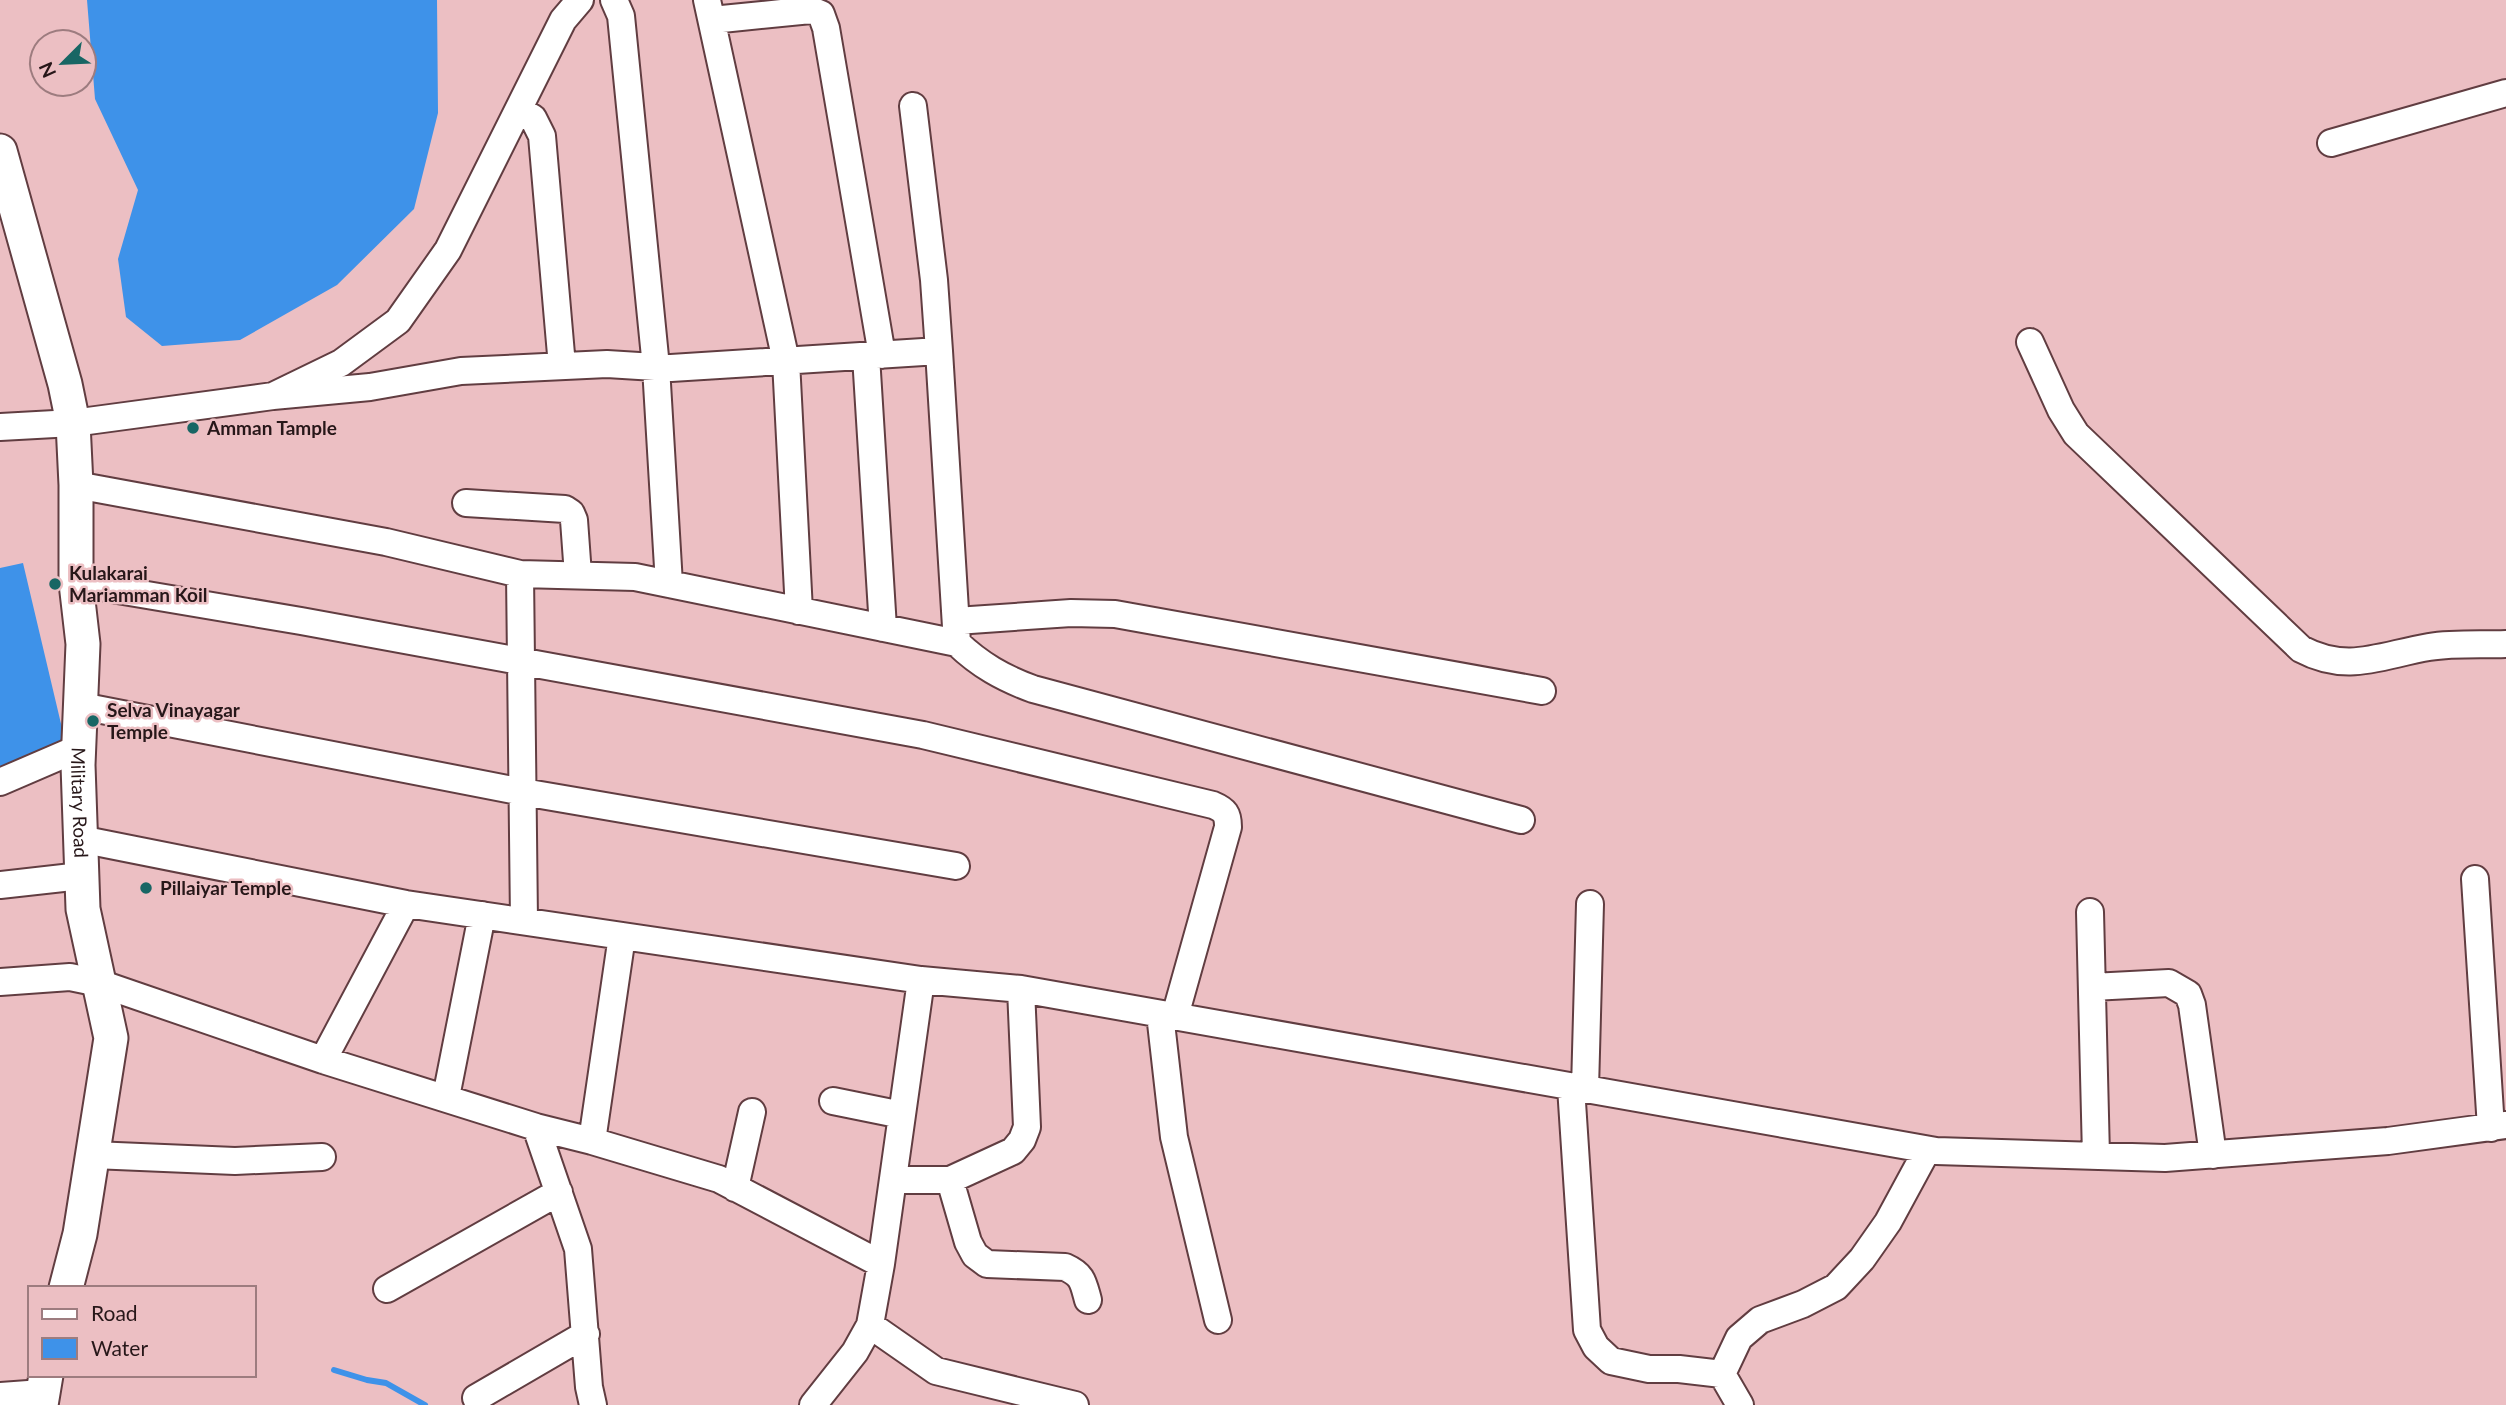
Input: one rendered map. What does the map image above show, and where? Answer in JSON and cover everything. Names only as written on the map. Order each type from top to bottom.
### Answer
[{"type":"main road","name":"Military Road","points":[[0,151],[65,384],[73,423],[76,583],[83,644],[79,748],[83,909],[111,1038],[80,1234],[69,1279]]},
{"type":"street","points":[[273,396],[341,363],[398,321],[448,250],[563,20],[580,0]]},
{"type":"street","points":[[614,0],[621,16],[656,367],[669,584]]},
{"type":"street","points":[[799,611],[786,361],[710,10],[811,10],[820,7],[826,29],[874,355],[883,628]]},
{"type":"street","points":[[2331,143],[2506,93]]},
{"type":"street","points":[[913,106],[934,280],[956,632],[986,667],[1004,678],[1033,689],[1521,820]]},
{"type":"street","points":[[519,110],[533,118],[542,136],[562,366]]},
{"type":"street","points":[[2030,342],[2067,423],[2076,434],[2301,649],[2316,657],[2340,663],[2463,643],[2506,644]]},
{"type":"street","points":[[0,427],[73,423],[273,396],[370,387],[461,371],[607,364],[671,368],[939,351]]},
{"type":"street","points":[[76,485],[386,542],[520,574],[635,577],[883,628],[956,632],[1071,613],[1115,614],[1542,691]]},
{"type":"street","points":[[466,503],[565,509],[571,513],[574,520],[578,575]]},
{"type":"street","points":[[520,574],[524,921]]},
{"type":"street","points":[[76,583],[301,621],[923,736],[1223,809],[1228,817],[1228,827],[1168,1015],[1174,1137],[1218,1320]]},
{"type":"street","points":[[81,706],[523,792],[956,866]]},
{"type":"street","points":[[0,782],[79,748]]},
{"type":"street","points":[[80,839],[406,904],[921,980],[1021,989],[1927,1150],[2165,1158],[2388,1141],[2498,1126],[2475,879]]},
{"type":"street","points":[[0,885],[82,876]]},
{"type":"street","points":[[324,1060],[406,904]]},
{"type":"street","points":[[1590,904],[1578,1088],[1571,1114],[1587,1330],[1596,1347],[1611,1362],[1649,1369],[1722,1374]]},
{"type":"street","points":[[2090,912],[2096,1156]]},
{"type":"street","points":[[446,1097],[482,915]]},
{"type":"street","points":[[592,1141],[622,936]]},
{"type":"street","points":[[0,982],[70,977],[99,983],[324,1060],[536,1127],[592,1141],[719,1180],[881,1264]]},
{"type":"street","points":[[821,1403],[870,1325],[921,980]]},
{"type":"street","points":[[2092,987],[2169,984],[2188,994],[2213,1155]]},
{"type":"street","points":[[893,1180],[950,1180],[1013,1151],[1023,1140],[1027,1127],[1021,989]]},
{"type":"street","points":[[833,1101],[902,1115]]},
{"type":"street","points":[[735,1188],[752,1112]]},
{"type":"street","points":[[536,1127],[578,1249],[589,1387],[593,1405]]},
{"type":"street","points":[[1722,1374],[1739,1338],[1760,1320],[1803,1304],[1836,1287],[1862,1259],[1888,1222],[1927,1150]]},
{"type":"street","points":[[93,1155],[235,1161],[322,1157]]},
{"type":"street","points":[[950,1180],[968,1242],[975,1255],[987,1264],[1065,1267],[1076,1272],[1082,1280],[1088,1300]]},
{"type":"street","points":[[387,1289],[559,1192]]},
{"type":"street","points":[[870,1325],[936,1371],[1016,1399],[1075,1405]]},
{"type":"street","points":[[476,1398],[586,1334]]},
{"type":"street","points":[[1722,1374],[1740,1405]]},
{"type":"street","points":[[0,1396],[43,1391]]},
{"type":"water","points":[[87,0],[437,0],[438,113],[414,209],[337,285],[240,340],[162,346],[126,317],[118,259],[138,190],[95,99],[98,98],[98,28],[89,28]]},
{"type":"water","points":[[23,563],[71,766],[0,786],[0,568]]},
{"type":"waterway","points":[[334,1370],[386,1383],[425,1405]]},
{"type":"place","name":"Amman Tample","points":[[193,428]]},
{"type":"place","name":"Kulakarai Mariamman Koil","points":[[55,584]]},
{"type":"place","name":"Selva Vinayagar Temple","points":[[93,721]]},
{"type":"place","name":"Pillaiyar Temple","points":[[146,888]]}]
